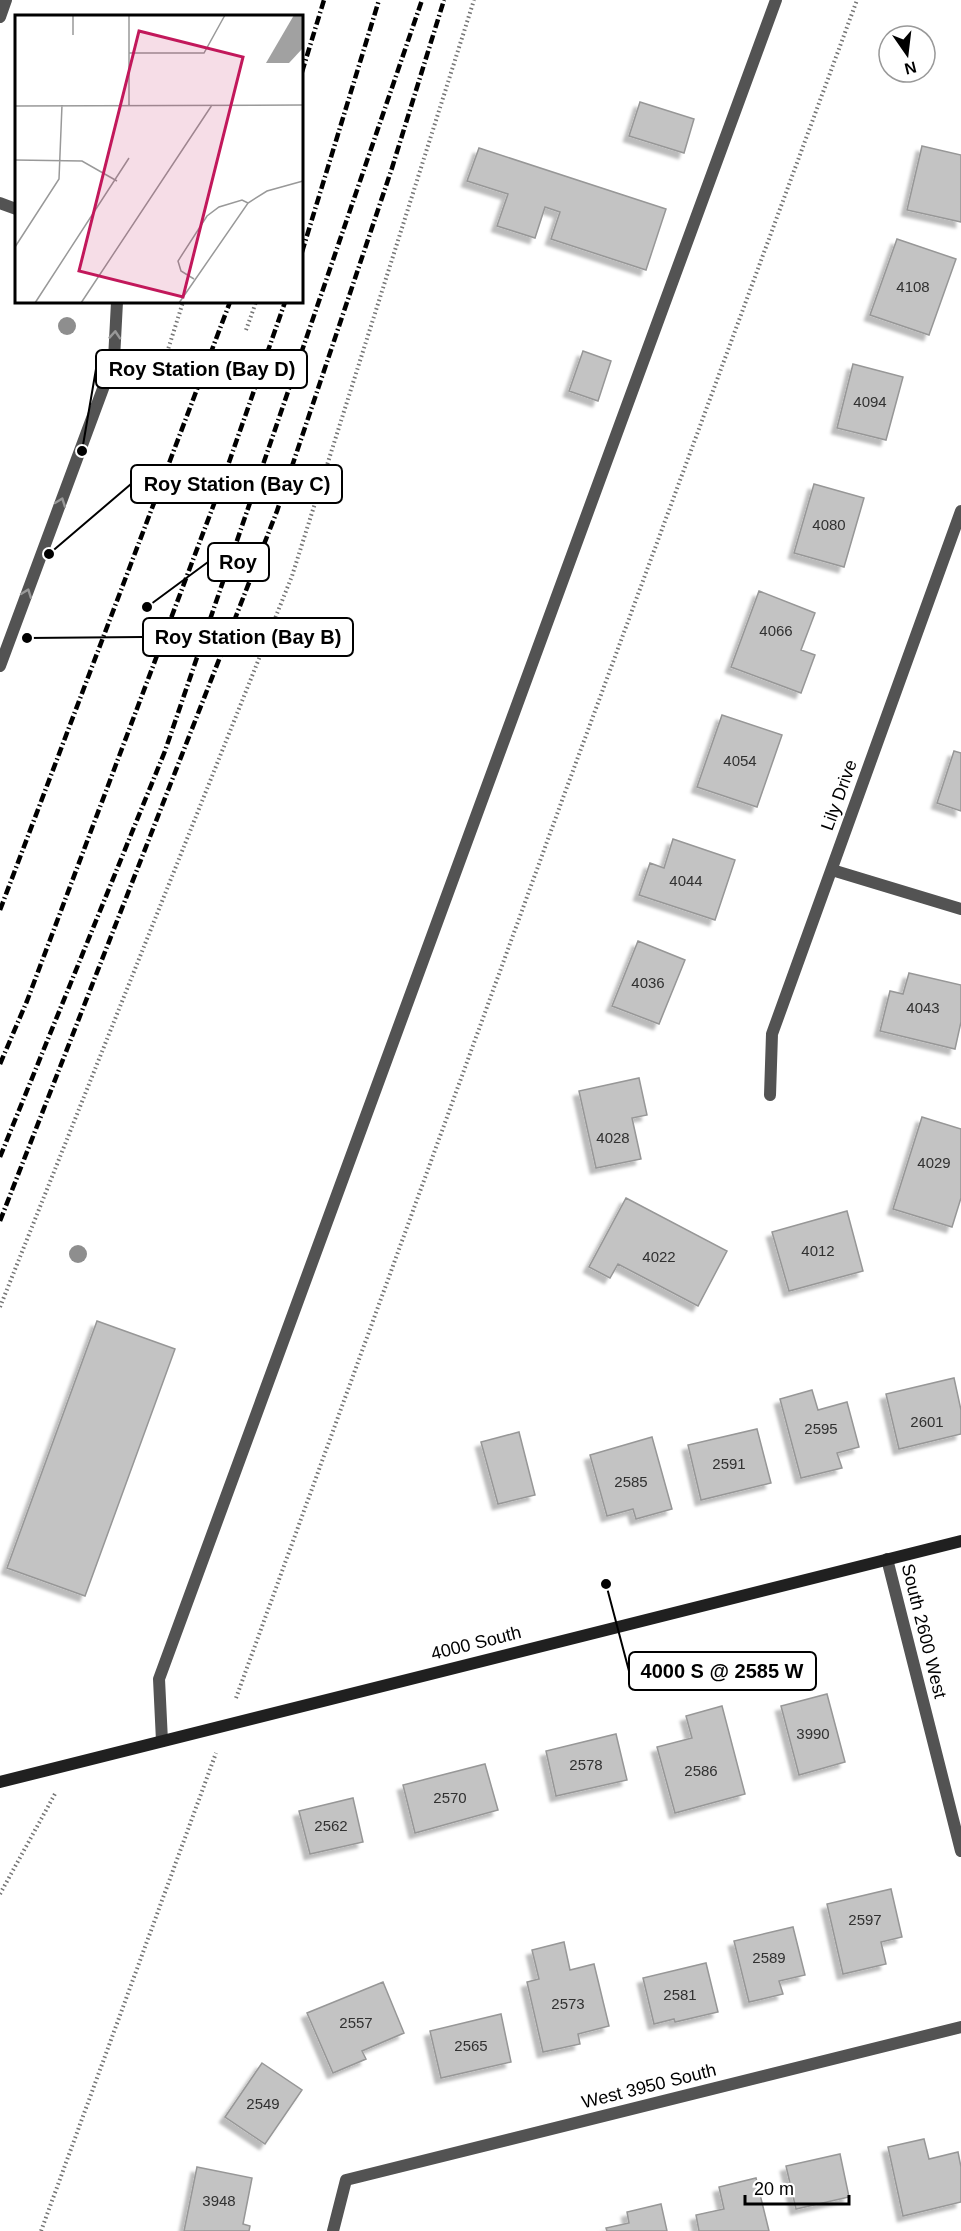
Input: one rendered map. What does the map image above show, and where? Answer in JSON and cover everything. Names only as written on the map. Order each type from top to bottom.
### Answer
[{"type":"street","points":[[0,17],[6,0]]},
{"type":"street","points":[[162,1741],[159,1679],[776,0]]},
{"type":"street","points":[[0,203],[15,208]]},
{"type":"street","points":[[0,666],[114,359],[117,303]]},
{"type":"street","name":"Lily Drive","points":[[770,1095],[772,1034],[961,511]]},
{"type":"street","points":[[832,870],[961,909]]},
{"type":"street","name":"4000 South","points":[[0,1782],[961,1541]]},
{"type":"street","name":"South 2600 West","points":[[887,1559],[961,1851]]},
{"type":"street","name":"West 3950 South","points":[[333,2231],[346,2180],[961,2027]]},
{"type":"path","points":[[0,1307],[292,576],[474,0]]},
{"type":"path","points":[[243,1678],[564,795],[857,0]]},
{"type":"path","points":[[128,365],[159,378],[183,303]]},
{"type":"path","points":[[246,330],[256,303]]},
{"type":"path","points":[[41,2231],[228,1723]]},
{"type":"path","points":[[0,1894],[71,1764]]},
{"type":"building","points":[[640,102],[694,119],[684,153],[629,136]]},
{"type":"building","points":[[922,146],[961,155],[961,222],[907,210]]},
{"type":"building","points":[[479,148],[666,209],[646,270],[551,239],[560,212],[545,207],[535,238],[497,226],[508,194],[467,181]]},
{"type":"building","points":[[897,239],[956,259],[929,335],[870,315]]},
{"type":"building","points":[[583,351],[611,361],[598,401],[569,391]]},
{"type":"building","points":[[853,364],[903,377],[886,440],[837,428]]},
{"type":"building","points":[[814,484],[864,498],[844,567],[794,553]]},
{"type":"building","points":[[759,591],[815,613],[801,650],[815,655],[801,693],[731,667]]},
{"type":"building","points":[[722,715],[782,735],[757,807],[697,787]]},
{"type":"building","points":[[954,751],[961,753],[961,811],[937,803]]},
{"type":"building","points":[[673,839],[735,860],[715,920],[639,895],[650,863],[664,868]]},
{"type":"building","points":[[638,941],[685,960],[659,1024],[612,1006]]},
{"type":"building","points":[[909,973],[961,985],[961,1022],[955,1049],[880,1031],[890,991],[903,994]]},
{"type":"building","points":[[639,1078],[647,1115],[632,1118],[641,1159],[596,1168],[579,1091]]},
{"type":"building","points":[[922,1117],[961,1129],[961,1198],[952,1227],[893,1209]]},
{"type":"building","points":[[626,1198],[727,1251],[698,1306],[618,1264],[610,1278],[589,1267]]},
{"type":"building","points":[[847,1211],[863,1271],[789,1291],[772,1232]]},
{"type":"building","points":[[97,1321],[175,1349],[85,1596],[7,1568]]},
{"type":"building","points":[[954,1378],[961,1410],[961,1434],[899,1449],[886,1394]]},
{"type":"building","points":[[812,1390],[818,1410],[847,1402],[859,1447],[837,1453],[842,1468],[801,1478],[780,1399]]},
{"type":"building","points":[[757,1429],[771,1483],[701,1500],[688,1445]]},
{"type":"building","points":[[519,1432],[535,1495],[498,1504],[481,1442]]},
{"type":"building","points":[[652,1437],[672,1509],[636,1519],[633,1509],[607,1516],[590,1455]]},
{"type":"building","points":[[827,1694],[845,1762],[799,1775],[781,1706]]},
{"type":"building","points":[[722,1706],[745,1794],[675,1813],[657,1747],[692,1738],[686,1716]]},
{"type":"building","points":[[616,1734],[627,1780],[556,1796],[546,1751]]},
{"type":"building","points":[[485,1764],[498,1810],[415,1833],[403,1785]]},
{"type":"building","points":[[353,1798],[363,1842],[310,1854],[299,1811]]},
{"type":"building","points":[[891,1889],[902,1937],[881,1942],[886,1964],[843,1974],[827,1904]]},
{"type":"building","points":[[793,1927],[805,1975],[779,1981],[783,1994],[749,2002],[734,1941]]},
{"type":"building","points":[[564,1942],[570,1970],[594,1964],[609,2026],[578,2034],[580,2044],[543,2052],[527,1982],[539,1979],[532,1950]]},
{"type":"building","points":[[706,1963],[718,2012],[675,2022],[674,2019],[654,2024],[643,1978]]},
{"type":"building","points":[[383,1982],[404,2033],[362,2051],[366,2059],[333,2073],[307,2013]]},
{"type":"building","points":[[501,2014],[511,2062],[441,2078],[430,2031]]},
{"type":"building","points":[[262,2063],[302,2090],[265,2144],[225,2117]]},
{"type":"building","points":[[924,2139],[929,2159],[958,2152],[961,2167],[961,2202],[903,2216],[888,2147]]},
{"type":"building","points":[[840,2154],[849,2197],[796,2209],[786,2166]]},
{"type":"building","points":[[197,2167],[252,2178],[243,2224],[250,2226],[249,2231],[184,2231]]},
{"type":"building","points":[[756,2178],[769,2231],[699,2231],[696,2215],[724,2209],[719,2187]]},
{"type":"building","points":[[661,2204],[667,2231],[607,2231],[606,2228],[629,2223],[627,2212]]},
{"type":"railway","points":[[303,69],[324,0]]},
{"type":"railway","points":[[303,249],[379,0]]},
{"type":"railway","points":[[0,1157],[165,751],[422,0]]},
{"type":"railway","points":[[0,1221],[277,511],[392,168],[444,0]]},
{"type":"railway","points":[[0,910],[230,303]]},
{"type":"railway","points":[[0,1064],[27,1001],[220,488],[285,303]]},
{"type":"place","name":"Roy Station (Bay D)","points":[[82,451]]},
{"type":"place","name":"Roy Station (Bay C)","points":[[49,554]]},
{"type":"place","name":"Roy","points":[[147,607]]},
{"type":"place","name":"Roy Station (Bay B)","points":[[27,638]]},
{"type":"place","name":"4000 S @ 2585 W","points":[[606,1584]]}]
